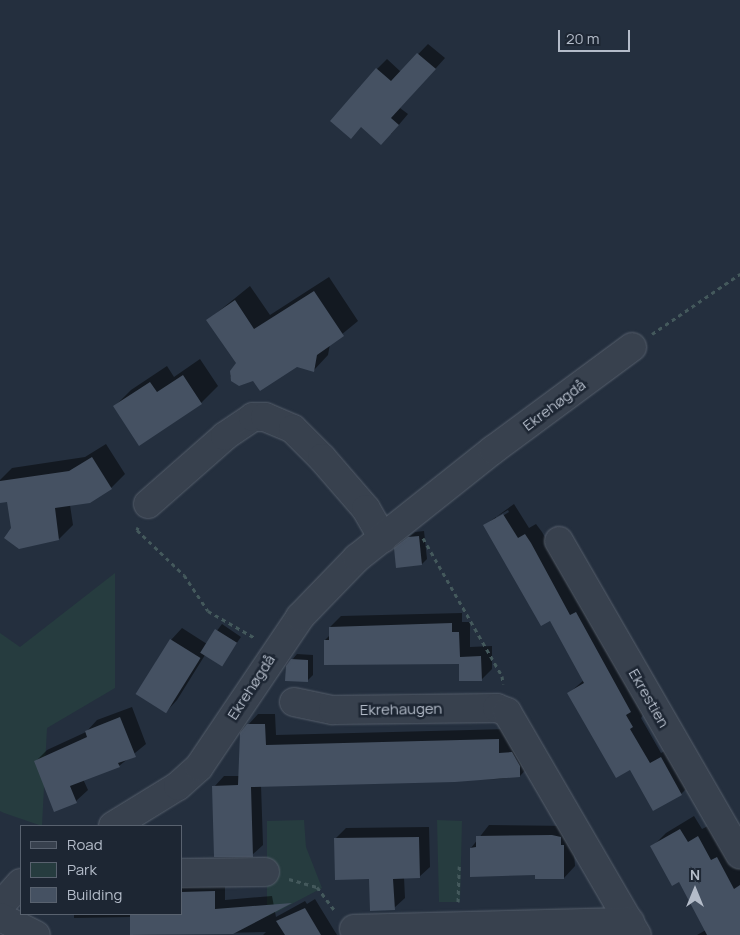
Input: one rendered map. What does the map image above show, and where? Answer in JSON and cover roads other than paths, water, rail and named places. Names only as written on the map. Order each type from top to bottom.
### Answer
[{"type":"street","name":"Ekrehøgdå","points":[[123,824],[178,786],[199,767],[276,650],[328,588],[382,538],[632,347]]},
{"type":"street","points":[[148,504],[225,436],[254,417],[278,420],[293,429],[360,502],[382,538]]},
{"type":"street","name":"Ekrestien","points":[[559,541],[740,854]]},
{"type":"street","name":"Ekrehaugen","points":[[294,702],[333,710],[497,708],[507,712],[634,928]]},
{"type":"street","points":[[182,873],[265,872]]},
{"type":"street","points":[[0,906],[20,884]]},
{"type":"street","points":[[0,917],[36,935]]},
{"type":"street","points":[[354,928],[450,926],[634,928]]}]
